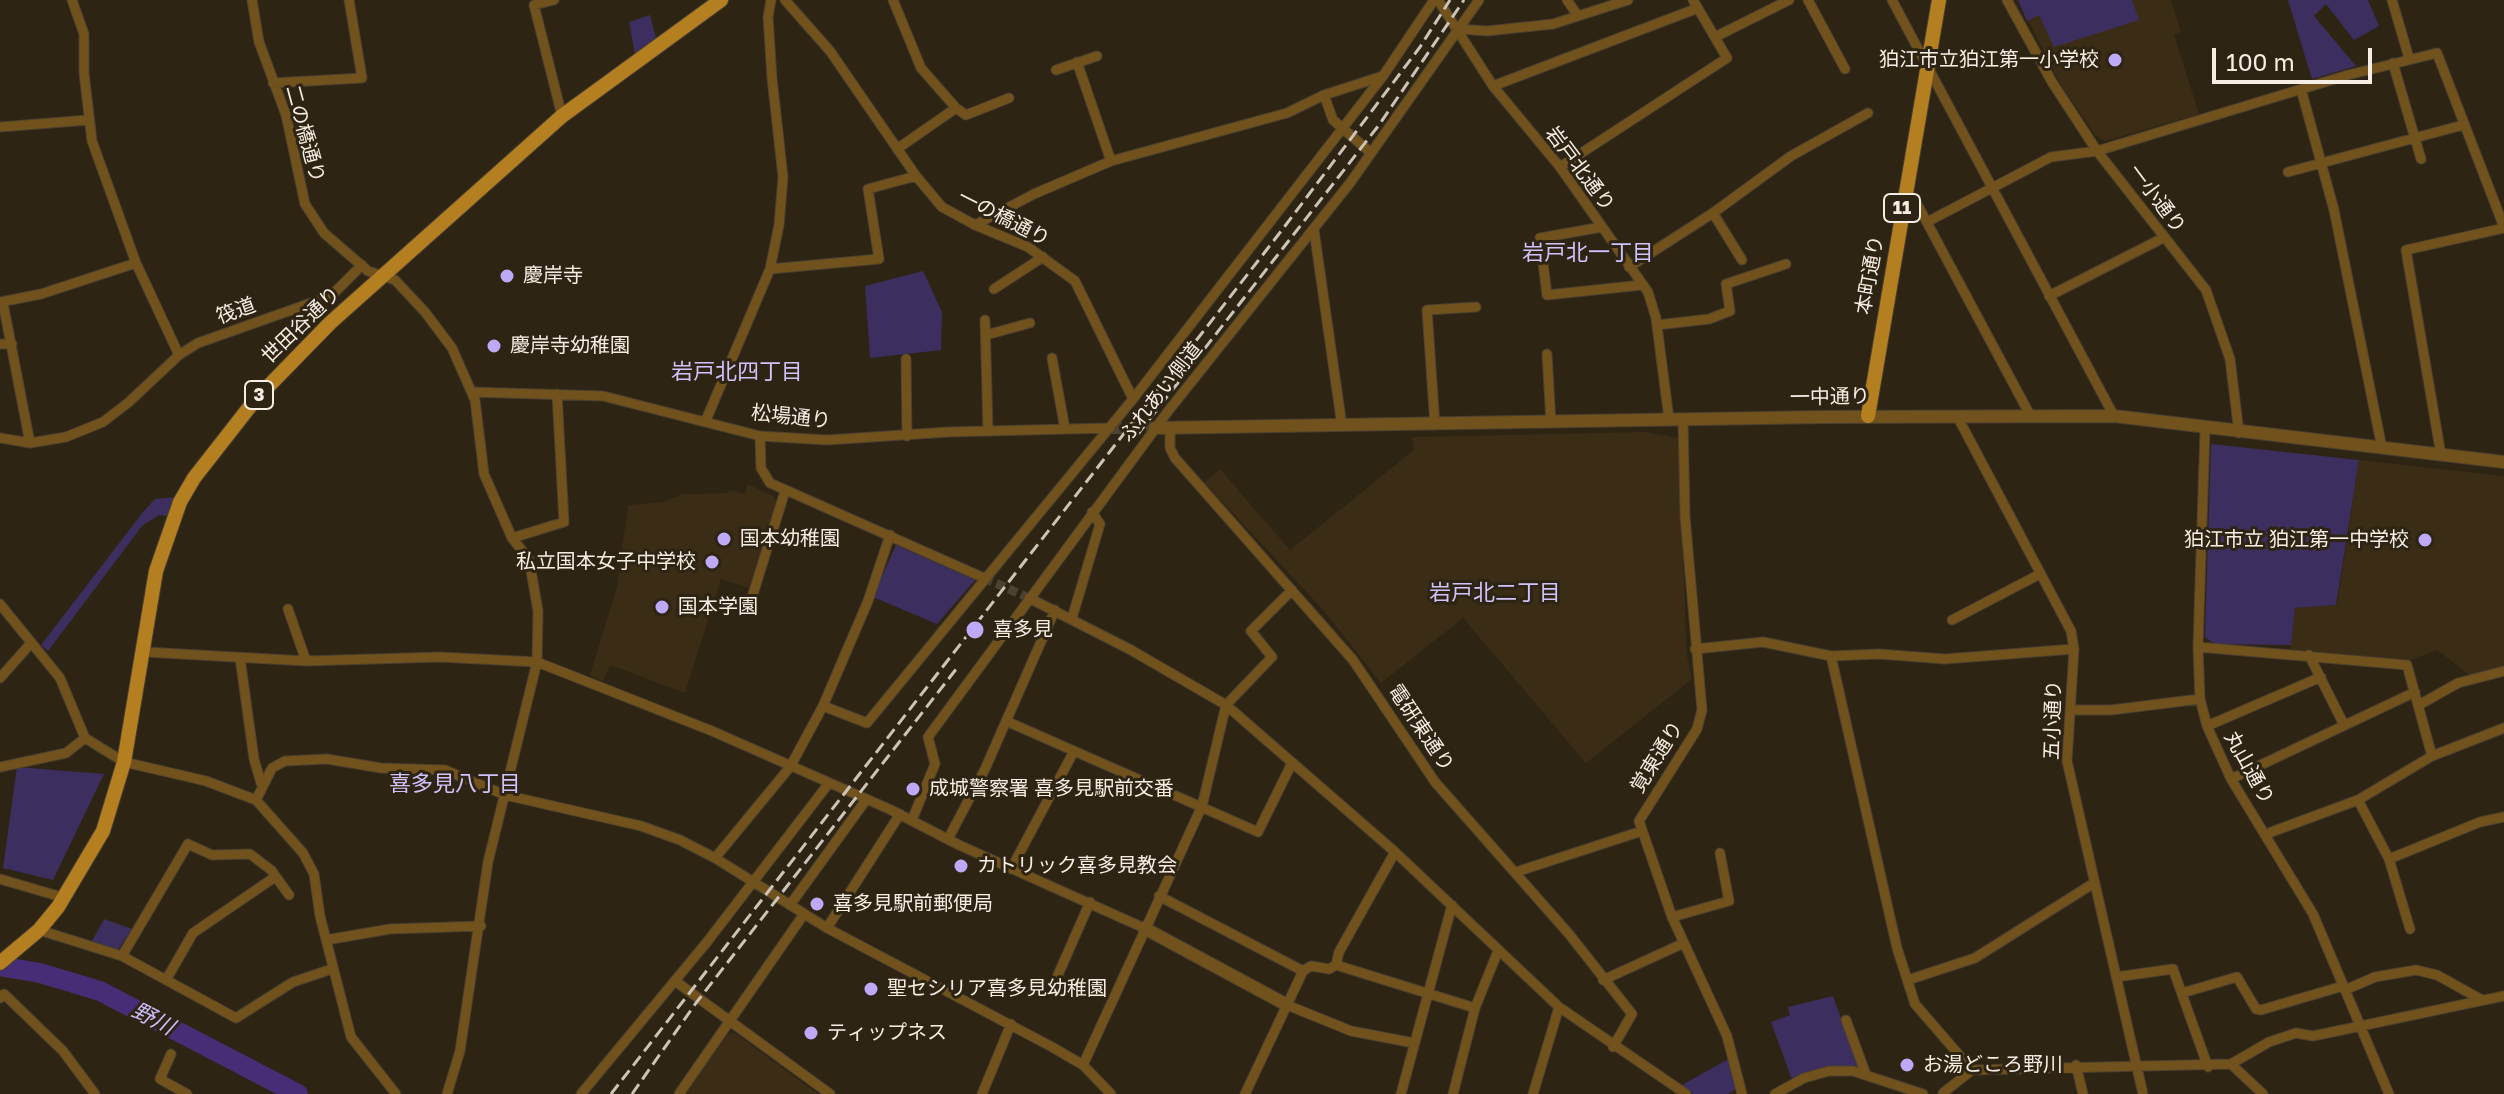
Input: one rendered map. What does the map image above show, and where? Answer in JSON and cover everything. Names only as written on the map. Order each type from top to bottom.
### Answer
[{"type":"main road","name":"世田谷通り","points":[[0,963],[39,930],[65,898],[103,831],[124,762],[145,652],[156,571],[186,492],[276,377],[382,276],[562,116],[721,0]]},
{"type":"main road","name":"本町通り","points":[[1868,416],[1939,0]]},
{"type":"street","points":[[72,0],[84,34],[88,120],[136,263],[179,355]]},
{"type":"street","name":"二の橋通り","points":[[252,0],[259,42],[286,115],[305,204],[324,233],[362,265],[395,280],[425,312],[452,348],[472,392],[484,474],[512,538],[529,559],[538,611],[537,662],[488,862],[481,926],[460,1051],[447,1094]]},
{"type":"street","points":[[273,83],[362,78],[349,0]]},
{"type":"street","points":[[554,0],[534,5],[562,116]]},
{"type":"street","points":[[706,420],[770,269],[779,225],[783,177],[772,78],[768,17],[771,0]]},
{"type":"street","name":"一の橋通り","points":[[785,0],[830,51],[916,176],[942,207],[1043,257],[1075,281],[1133,399]]},
{"type":"street","points":[[893,0],[921,68],[956,108],[966,115],[1009,98]]},
{"type":"street","name":"岩戸北通り","points":[[1436,0],[1459,29],[1493,86],[1560,167],[1642,285],[1657,325],[1669,419]]},
{"type":"street","name":"ふれあい側道","points":[[823,706],[867,723],[1133,399],[1383,76],[1436,0]]},
{"type":"street","name":"ふれあい側道","points":[[912,820],[935,764],[928,737],[1155,428],[1314,230],[1479,0]]},
{"type":"street","points":[[1567,0],[1578,16]]},
{"type":"street","points":[[1459,29],[1487,31],[1526,27],[1578,16],[1628,0]]},
{"type":"street","points":[[1715,37],[1789,0]]},
{"type":"street","points":[[1808,0],[1845,69]]},
{"type":"street","points":[[1892,0],[2114,416]]},
{"type":"street","name":"一小通り","points":[[2007,0],[2052,82],[2097,151],[2206,290],[2230,359],[2239,433]]},
{"type":"street","points":[[2392,0],[2409,58]]},
{"type":"street","points":[[1493,86],[1696,4],[1727,58],[1560,167]]},
{"type":"street","points":[[1927,222],[2051,157],[2097,151],[2301,89],[2437,53],[2463,125],[2501,210],[2504,228],[2406,250],[2441,455]]},
{"type":"street","points":[[1056,70],[1097,56]]},
{"type":"street","points":[[1077,62],[1111,161]]},
{"type":"street","points":[[2393,63],[2421,159]]},
{"type":"street","points":[[975,225],[1034,194],[1111,161],[1287,113],[1324,95],[1383,76]]},
{"type":"street","points":[[2301,89],[2323,163],[2382,448]]},
{"type":"street","points":[[1324,95],[1333,120],[1371,153]]},
{"type":"street","points":[[897,149],[956,108]]},
{"type":"street","points":[[1629,267],[1713,213],[1791,156],[1868,113]]},
{"type":"street","points":[[0,127],[88,120]]},
{"type":"street","points":[[2288,172],[2463,125]]},
{"type":"street","points":[[770,269],[879,259],[868,189],[916,176]]},
{"type":"street","points":[[1903,200],[1916,202],[2030,415]]},
{"type":"street","points":[[1713,213],[1742,260]]},
{"type":"street","points":[[1602,227],[1540,238],[1547,295],[1642,285]]},
{"type":"street","points":[[1314,230],[1342,426]]},
{"type":"street","points":[[2049,296],[2163,238]]},
{"type":"street","points":[[994,289],[1043,257]]},
{"type":"street","points":[[0,438],[30,443],[2,303],[136,263]]},
{"type":"street","points":[[1657,325],[1709,319],[1730,311],[1726,284],[1751,273],[1786,264]]},
{"type":"street","name":"筏道","points":[[30,443],[77,432],[103,422],[179,355],[198,343],[331,296],[362,265]]},
{"type":"street","points":[[1435,425],[1427,310],[1476,307]]},
{"type":"street","points":[[985,320],[988,430]]},
{"type":"street","points":[[986,335],[1030,323]]},
{"type":"street","points":[[0,344],[12,344]]},
{"type":"street","points":[[1547,354],[1551,423]]},
{"type":"street","points":[[1052,358],[1065,429]]},
{"type":"street","points":[[906,359],[907,436]]},
{"type":"street","name":"松場通り","points":[[472,392],[603,396],[760,436],[827,440],[988,430],[1110,428]]},
{"type":"street","points":[[512,538],[564,522],[557,394]]},
{"type":"street","name":"一中通り","points":[[1155,428],[1868,416],[2114,416],[2205,430],[2504,462]]},
{"type":"street","name":"五小通り","points":[[1957,416],[2071,631],[2074,649],[2067,761],[2143,1094]]},
{"type":"street","name":"覚東通り","points":[[1642,831],[1639,821],[1697,729],[1702,710],[1685,516],[1683,419]]},
{"type":"street","name":"電研東通り","points":[[1170,429],[1170,448],[1175,458],[1353,660],[1435,782],[1569,934],[1632,1014],[1613,1047]]},
{"type":"street","name":"丸山通り","points":[[2205,430],[2198,647],[2200,699],[2207,726],[2231,779],[2313,914],[2389,1094]]},
{"type":"street","points":[[760,436],[761,468],[770,483],[984,578]]},
{"type":"street","points":[[749,607],[785,491]]},
{"type":"street","points":[[1072,618],[1100,524],[1092,512]]},
{"type":"street","points":[[715,858],[790,767],[823,706],[868,601],[890,535]]},
{"type":"street","points":[[1952,620],[2040,574]]},
{"type":"street","points":[[1083,1065],[1202,806],[1226,705],[1272,657],[1251,631],[1292,590]]},
{"type":"street","points":[[1029,598],[1072,618],[1226,705],[1395,852],[1559,1007],[1613,1047],[1686,1094]]},
{"type":"street","points":[[1,607],[60,678],[85,738],[124,762],[206,781],[256,800],[303,853],[314,874],[332,969],[355,1046],[396,1094]]},
{"type":"street","points":[[288,609],[306,661]]},
{"type":"street","points":[[948,839],[1006,721],[1055,610]]},
{"type":"street","points":[[1695,649],[1763,642],[1831,656],[1879,654],[1945,659],[2074,649]]},
{"type":"street","points":[[0,678],[31,643]]},
{"type":"street","points":[[2198,647],[2407,665],[2432,756]]},
{"type":"street","points":[[145,652],[306,661],[440,657],[537,662],[900,814],[1011,869],[1144,928],[1287,1005],[1351,1031],[1414,1043]]},
{"type":"street","points":[[2309,655],[2344,725]]},
{"type":"street","points":[[1831,656],[1897,948],[1915,1004],[1972,1070]]},
{"type":"street","points":[[240,658],[254,759],[261,783]]},
{"type":"street","points":[[2419,705],[2458,683],[2504,671]]},
{"type":"street","points":[[2207,726],[2321,677]]},
{"type":"street","points":[[2231,779],[2415,692]]},
{"type":"street","points":[[2070,710],[2111,710],[2200,699]]},
{"type":"street","points":[[1006,721],[1258,832],[1292,763]]},
{"type":"street","points":[[2266,834],[2358,800],[2432,756],[2504,728]]},
{"type":"street","points":[[0,767],[66,753],[85,738]]},
{"type":"street","points":[[1011,869],[1073,753]]},
{"type":"street","points":[[256,800],[261,783],[272,768],[285,761],[306,758],[381,768],[445,770],[505,795],[641,826],[680,840],[715,858],[827,928],[1083,1065],[1111,1094]]},
{"type":"street","points":[[581,1094],[675,981],[829,783]]},
{"type":"street","points":[[790,905],[866,800]]},
{"type":"street","points":[[2358,800],[2389,859],[2410,929]]},
{"type":"street","points":[[827,928],[900,814]]},
{"type":"street","points":[[2389,859],[2480,822],[2504,817]]},
{"type":"street","points":[[1516,872],[1642,831],[1672,917],[1727,1036],[1742,1094]]},
{"type":"street","points":[[122,956],[188,844],[212,855],[250,854],[289,895]]},
{"type":"street","points":[[1336,965],[1339,952],[1395,852]]},
{"type":"street","points":[[1672,917],[1729,901],[1720,853]]},
{"type":"street","points":[[166,980],[193,933],[275,877]]},
{"type":"street","points":[[0,879],[65,898]]},
{"type":"street","points":[[1908,980],[1975,958],[2094,883]]},
{"type":"street","points":[[1159,896],[1303,971]]},
{"type":"street","points":[[1054,984],[1090,902]]},
{"type":"street","points":[[1401,1094],[1452,905]]},
{"type":"street","points":[[679,1094],[804,914]]},
{"type":"street","points":[[326,940],[390,929],[481,926]]},
{"type":"street","points":[[39,930],[122,956],[236,1018],[293,982],[332,969]]},
{"type":"street","points":[[1603,980],[1684,943]]},
{"type":"street","points":[[1453,1094],[1475,1008],[1498,951]]},
{"type":"street","points":[[1245,1094],[1303,971],[1311,966],[1329,969],[1336,965],[1475,1008]]},
{"type":"street","points":[[2116,977],[2169,967],[2173,969],[2208,1067]]},
{"type":"street","points":[[2182,993],[2237,977],[2256,1009],[2261,1010],[2399,970],[2416,970],[2437,975],[2482,1000]]},
{"type":"street","points":[[675,981],[830,1094]]},
{"type":"street","points":[[2,996],[63,1051],[95,1094]]},
{"type":"street","points":[[1775,1094],[1804,1078],[1829,1071],[1865,1072],[1923,1094],[1944,1094],[1972,1070],[2076,1065],[2137,1069],[2231,1064],[2269,1042],[2296,1033],[2313,1036],[2504,996]]},
{"type":"street","points":[[1533,1094],[1559,1007]]},
{"type":"street","points":[[1846,1020],[1865,1072]]},
{"type":"street","points":[[982,1094],[1011,1024]]},
{"type":"street","points":[[171,1054],[160,1079],[187,1094]]},
{"type":"street","points":[[2231,1064],[2263,1094]]},
{"type":"street","points":[[2076,1065],[2083,1094]]},
{"type":"shaded area","name":"狛江市立狛江第一小学校","points":[[2018,0],[2171,0],[2181,32],[2174,35],[2199,114],[2105,141],[2095,135],[2061,85]]},
{"type":"shaded area","points":[[2018,0],[2132,0],[2139,20],[2054,47],[2039,15],[2027,21]]},
{"type":"shaded area","points":[[2288,0],[2368,0],[2379,26],[2354,40],[2326,4],[2314,16],[2356,66],[2312,79]]},
{"type":"shaded area","points":[[650,15],[656,38],[635,54],[629,22]]},
{"type":"shaded area","points":[[923,271],[942,312],[941,350],[870,358],[865,286]]},
{"type":"shaded area","points":[[1645,432],[1678,438],[1687,656],[1692,679],[1586,763],[1463,618],[1381,683],[1324,611],[1204,482],[1220,469],[1290,550],[1414,450],[1412,437]]},
{"type":"shaded area","points":[[2211,444],[2359,460],[2336,605],[2295,608],[2291,645],[2215,644],[2205,637]]},
{"type":"shaded area","name":"狛江市立 狛江第一中学校","points":[[2359,460],[2504,476],[2504,671],[2475,679],[2437,650],[2408,661],[2290,653],[2295,608],[2337,605]]},
{"type":"shaded area","name":"国本学園","points":[[748,484],[773,496],[777,502],[749,588],[721,579],[685,693],[610,665],[603,681],[590,675],[617,587],[628,505],[664,502],[683,494],[728,493],[729,490],[745,494]]},
{"type":"shaded area","points":[[177,497],[168,516],[159,515],[142,526],[48,651],[41,645],[143,512],[155,499]]},
{"type":"shaded area","points":[[896,545],[975,580],[937,624],[873,597]]},
{"type":"shaded area","points":[[17,767],[104,774],[53,880],[3,868]]},
{"type":"shaded area","points":[[104,919],[132,929],[118,950],[92,941]]},
{"type":"shaded area","points":[[1833,996],[1859,1068],[1812,1070],[1792,1080],[1771,1022],[1790,1015],[1788,1007]]},
{"type":"shaded area","points":[[735,1033],[818,1094],[685,1094],[727,1035]]},
{"type":"shaded area","points":[[1732,1057],[1740,1086],[1728,1094],[1693,1094],[1682,1085]]},
{"type":"waterway","name":"野川","points":[[0,966],[40,973],[100,991],[298,1094]]},
{"type":"tunnel","points":[[1110,428],[1155,428]]},
{"type":"tunnel","points":[[984,578],[1029,598]]},
{"type":"railway","points":[[611,1094],[1282,230],[1420,47],[1450,0]]},
{"type":"railway","points":[[1138,434],[1379,125],[1464,0]]},
{"type":"railway","points":[[632,1094],[696,1003],[957,668]]},
{"type":"place","name":"狛江市立狛江第一小学校","points":[[2115,60]]},
{"type":"place","name":"慶岸寺","points":[[507,276]]},
{"type":"place","name":"慶岸寺幼稚園","points":[[494,346]]},
{"type":"place","name":"国本幼稚園","points":[[724,539]]},
{"type":"place","name":"狛江市立 狛江第一中学校","points":[[2425,540]]},
{"type":"place","name":"私立国本女子中学校","points":[[712,562]]},
{"type":"place","name":"国本学園","points":[[662,607]]},
{"type":"place","name":"喜多見","points":[[975,630]]},
{"type":"place","name":"成城警察署 喜多見駅前交番","points":[[913,789]]},
{"type":"place","name":"カトリック喜多見教会","points":[[961,866]]},
{"type":"place","name":"喜多見駅前郵便局","points":[[817,904]]},
{"type":"place","name":"聖セシリア喜多見幼稚園","points":[[871,989]]},
{"type":"place","name":"ティップネス","points":[[811,1033]]},
{"type":"place","name":"お湯どころ野川","points":[[1907,1065]]},
{"type":"district","name":"岩戸北一丁目","points":[[1588,253]]},
{"type":"district","name":"岩戸北四丁目","points":[[737,372]]},
{"type":"district","name":"岩戸北二丁目","points":[[1495,593]]},
{"type":"district","name":"喜多見八丁目","points":[[455,784]]}]
